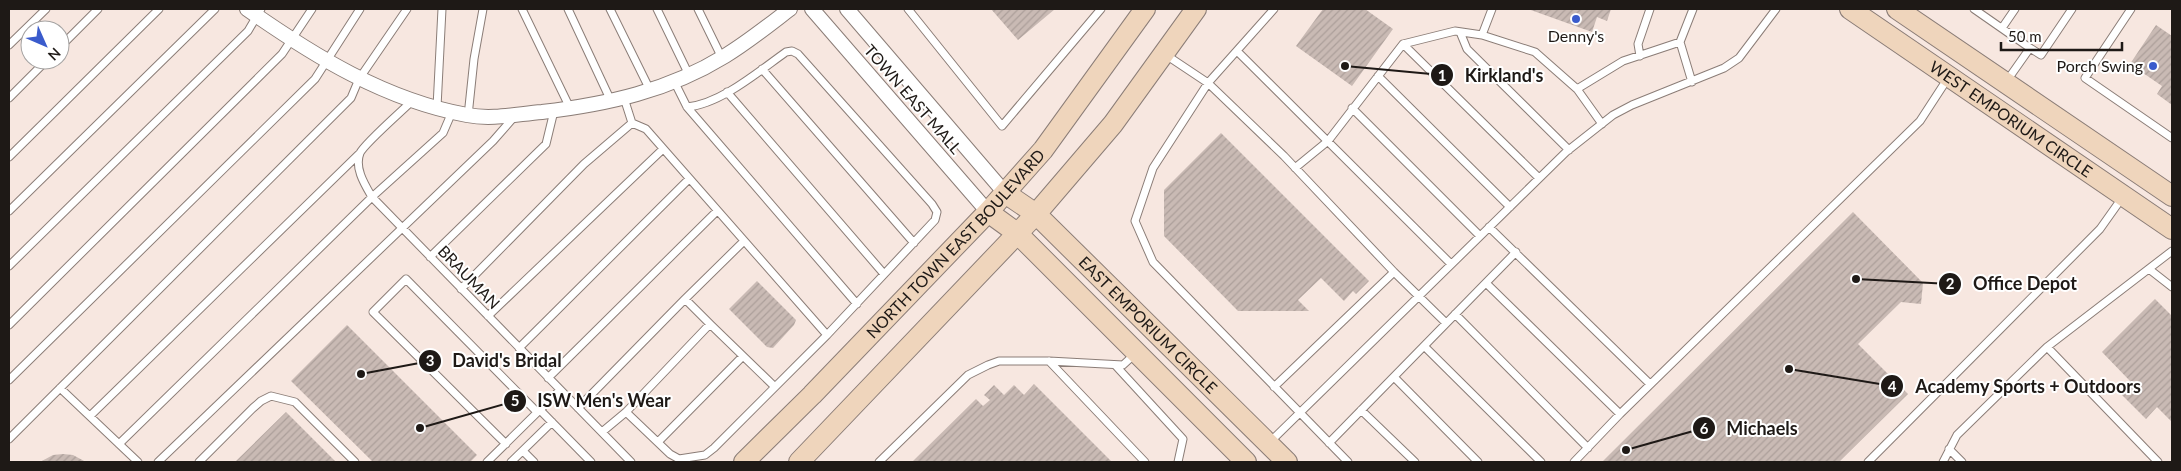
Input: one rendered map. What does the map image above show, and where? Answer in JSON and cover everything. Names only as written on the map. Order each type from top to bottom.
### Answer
[{"type":"street","points":[[255,11],[325,61],[359,79],[412,100],[468,116],[488,118],[618,100],[650,90],[689,75],[722,58],[790,9]]},
{"type":"street","name":"TOWN EAST MALL","points":[[812,9],[988,212]]},
{"type":"street","name":"TOWN EAST MALL","points":[[846,9],[1005,193]]},
{"type":"street","name":"NORTH TOWN EAST BOULEVARD","points":[[744,462],[812,395],[1005,193],[1043,150],[1145,9]]},
{"type":"street","points":[[799,462],[1036,214],[1113,124],[1196,9]]},
{"type":"street","name":"WEST EMPORIUM CIRCLE","points":[[1850,9],[2172,228]]},
{"type":"street","name":"WEST EMPORIUM CIRCLE","points":[[1898,9],[2172,196]]},
{"type":"street","points":[[1992,106],[2006,82]]},
{"type":"street","name":"EAST EMPORIUM CIRCLE","points":[[1005,193],[1036,214],[1287,462]]},
{"type":"street","name":"EAST EMPORIUM CIRCLE","points":[[988,212],[1017,234],[1248,462]]},
{"type":"street","points":[[1248,462],[1268,444]]},
{"type":"lane","points":[[9,45],[46,9]]},
{"type":"lane","points":[[70,37],[98,9]]},
{"type":"lane","points":[[9,157],[159,9]]},
{"type":"lane","points":[[9,211],[215,9]]},
{"type":"lane","points":[[9,325],[282,54],[312,9]]},
{"type":"lane","points":[[9,380],[315,79],[360,9]]},
{"type":"lane","points":[[9,439],[351,98],[359,79],[407,9]]},
{"type":"lane","points":[[437,107],[442,9]]},
{"type":"lane","points":[[468,116],[474,59],[483,9]]},
{"type":"lane","points":[[522,9],[570,108]]},
{"type":"lane","points":[[568,9],[632,123],[646,130],[827,335]]},
{"type":"lane","points":[[610,9],[650,90]]},
{"type":"lane","points":[[657,9],[689,75]]},
{"type":"lane","points":[[707,9],[699,12],[722,58]]},
{"type":"lane","points":[[908,9],[1002,126],[1101,9]]},
{"type":"lane","points":[[1274,9],[1208,83],[1153,168],[1135,221],[1153,262],[1348,462]]},
{"type":"lane","points":[[1482,35],[1492,9]]},
{"type":"lane","points":[[1640,56],[1638,44],[1650,9]]},
{"type":"lane","points":[[1692,9],[1680,42],[1692,82]]},
{"type":"lane","points":[[1268,444],[1569,150],[1613,115],[1632,105],[1724,68],[1739,58],[1776,9]]},
{"type":"lane","points":[[1974,9],[2041,55],[2072,9]]},
{"type":"lane","points":[[2002,28],[2016,9]]},
{"type":"lane","points":[[2131,9],[2085,78],[2172,138]]},
{"type":"lane","points":[[9,266],[248,31],[255,11]]},
{"type":"lane","points":[[1460,32],[1467,49],[1569,150]]},
{"type":"lane","points":[[1295,168],[1328,141],[1404,44],[1460,32],[1482,35],[1535,52],[1576,89],[1602,124]]},
{"type":"lane","points":[[1576,89],[1623,61],[1680,42]]},
{"type":"lane","points":[[1404,44],[1539,178]]},
{"type":"lane","points":[[2006,82],[2030,48]]},
{"type":"lane","points":[[626,412],[670,454],[679,459],[705,455],[857,304],[934,220],[937,212],[932,204],[798,54],[792,51],[786,52],[718,98],[687,107]]},
{"type":"lane","points":[[1237,51],[1451,264]]},
{"type":"lane","points":[[1163,54],[1208,83],[1295,168],[1394,272],[1446,323]]},
{"type":"lane","points":[[762,69],[914,243]]},
{"type":"lane","points":[[9,98],[37,70]]},
{"type":"lane","points":[[1378,76],[1510,207]]},
{"type":"lane","points":[[1574,462],[1650,384],[1920,121],[1949,77]]},
{"type":"lane","points":[[674,81],[687,107],[857,304]]},
{"type":"lane","points":[[727,92],[884,274]]},
{"type":"lane","points":[[90,416],[412,100]]},
{"type":"lane","points":[[1352,108],[1480,236]]},
{"type":"lane","points":[[430,257],[546,144],[554,110]]},
{"type":"lane","points":[[119,444],[372,197],[443,133],[452,112]]},
{"type":"lane","points":[[158,462],[493,140],[516,114]]},
{"type":"lane","points":[[461,289],[584,164],[632,123]]},
{"type":"lane","points":[[488,316],[663,149]]},
{"type":"lane","name":"BRAUMAN","points":[[360,153],[358,167],[372,197],[631,462]]},
{"type":"lane","points":[[519,348],[689,179]]},
{"type":"lane","points":[[1868,462],[2100,229],[2124,195]]},
{"type":"lane","points":[[548,378],[717,211]]},
{"type":"lane","points":[[1490,227],[1650,384]]},
{"type":"lane","points":[[578,408],[744,241]]},
{"type":"lane","points":[[1943,462],[1957,435],[2048,347],[2172,250]]},
{"type":"lane","points":[[1329,443],[1516,252]]},
{"type":"lane","points":[[2149,269],[2172,287]]},
{"type":"lane","points":[[1274,387],[1394,272]]},
{"type":"lane","points":[[506,444],[373,312],[406,279],[591,462]]},
{"type":"lane","points":[[1486,283],[1620,414]]},
{"type":"lane","points":[[685,299],[774,386]]},
{"type":"lane","points":[[1455,314],[1588,448]]},
{"type":"lane","points":[[602,432],[626,412],[710,324]]},
{"type":"lane","points":[[1424,346],[1540,462]]},
{"type":"lane","points":[[2048,347],[2158,462]]},
{"type":"lane","points":[[879,462],[968,375],[999,361],[1049,361],[1116,366],[1123,365],[1136,352]]},
{"type":"lane","points":[[658,442],[743,356]]},
{"type":"lane","points":[[1049,361],[1145,462]]},
{"type":"lane","points":[[1116,366],[1183,439],[1178,462]]},
{"type":"lane","points":[[1394,377],[1478,462]]},
{"type":"lane","points":[[60,388],[138,462]]},
{"type":"lane","points":[[487,462],[560,390]]},
{"type":"lane","points":[[199,462],[261,401],[271,396],[295,402],[355,462]]},
{"type":"lane","points":[[1362,410],[1415,462]]},
{"type":"lane","points":[[511,462],[552,422]]},
{"type":"lane","points":[[1949,449],[1962,462]]},
{"type":"lane","points":[[523,451],[534,462]]},
{"type":"building","points":[[991,9],[1055,9],[1018,40]]},
{"type":"building","points":[[1323,9],[1365,9],[1393,29],[1352,86],[1296,46]]},
{"type":"building","name":"Denny's","points":[[1528,9],[1611,9],[1607,21],[1597,17],[1592,32]]},
{"type":"building","name":"Porch Swing","points":[[2156,25],[2172,36],[2172,105],[2157,94],[2162,86],[2130,64]]},
{"type":"building","points":[[1221,133],[1369,281],[1356,294],[1353,291],[1344,301],[1321,278],[1298,300],[1309,311],[1238,311],[1164,236],[1164,190]]},
{"type":"building","points":[[1853,212],[1923,283],[1921,304],[1901,302],[1858,344],[1908,394],[1839,462],[1602,462]]},
{"type":"building","points":[[757,281],[796,320],[794,325],[773,348],[767,347],[729,309]]},
{"type":"building","points":[[2155,299],[2172,316],[2172,422],[2157,407],[2146,419],[2119,392],[2130,381],[2102,352]]},
{"type":"building","points":[[347,325],[477,455],[470,462],[373,462],[291,381]]},
{"type":"building","points":[[1034,384],[1112,462],[912,462],[976,399],[983,406],[990,400],[984,395],[994,385],[1004,395],[1014,385],[1024,395]]},
{"type":"building","points":[[286,412],[336,462],[235,462]]},
{"type":"building","points":[[53,455],[73,455],[86,462],[40,462]]},
{"type":"place","name":"Denny's","points":[[1576,19]]},
{"type":"place","name":"Kirkland's","points":[[1345,66]]},
{"type":"place","name":"Porch Swing","points":[[2153,66]]},
{"type":"place","name":"Office Depot","points":[[1856,279]]},
{"type":"place","name":"Academy Sports + Outdoors","points":[[1789,369]]},
{"type":"place","name":"David's Bridal","points":[[361,374]]},
{"type":"place","name":"ISW Men's Wear","points":[[420,428]]},
{"type":"place","name":"Michaels","points":[[1626,450]]}]
